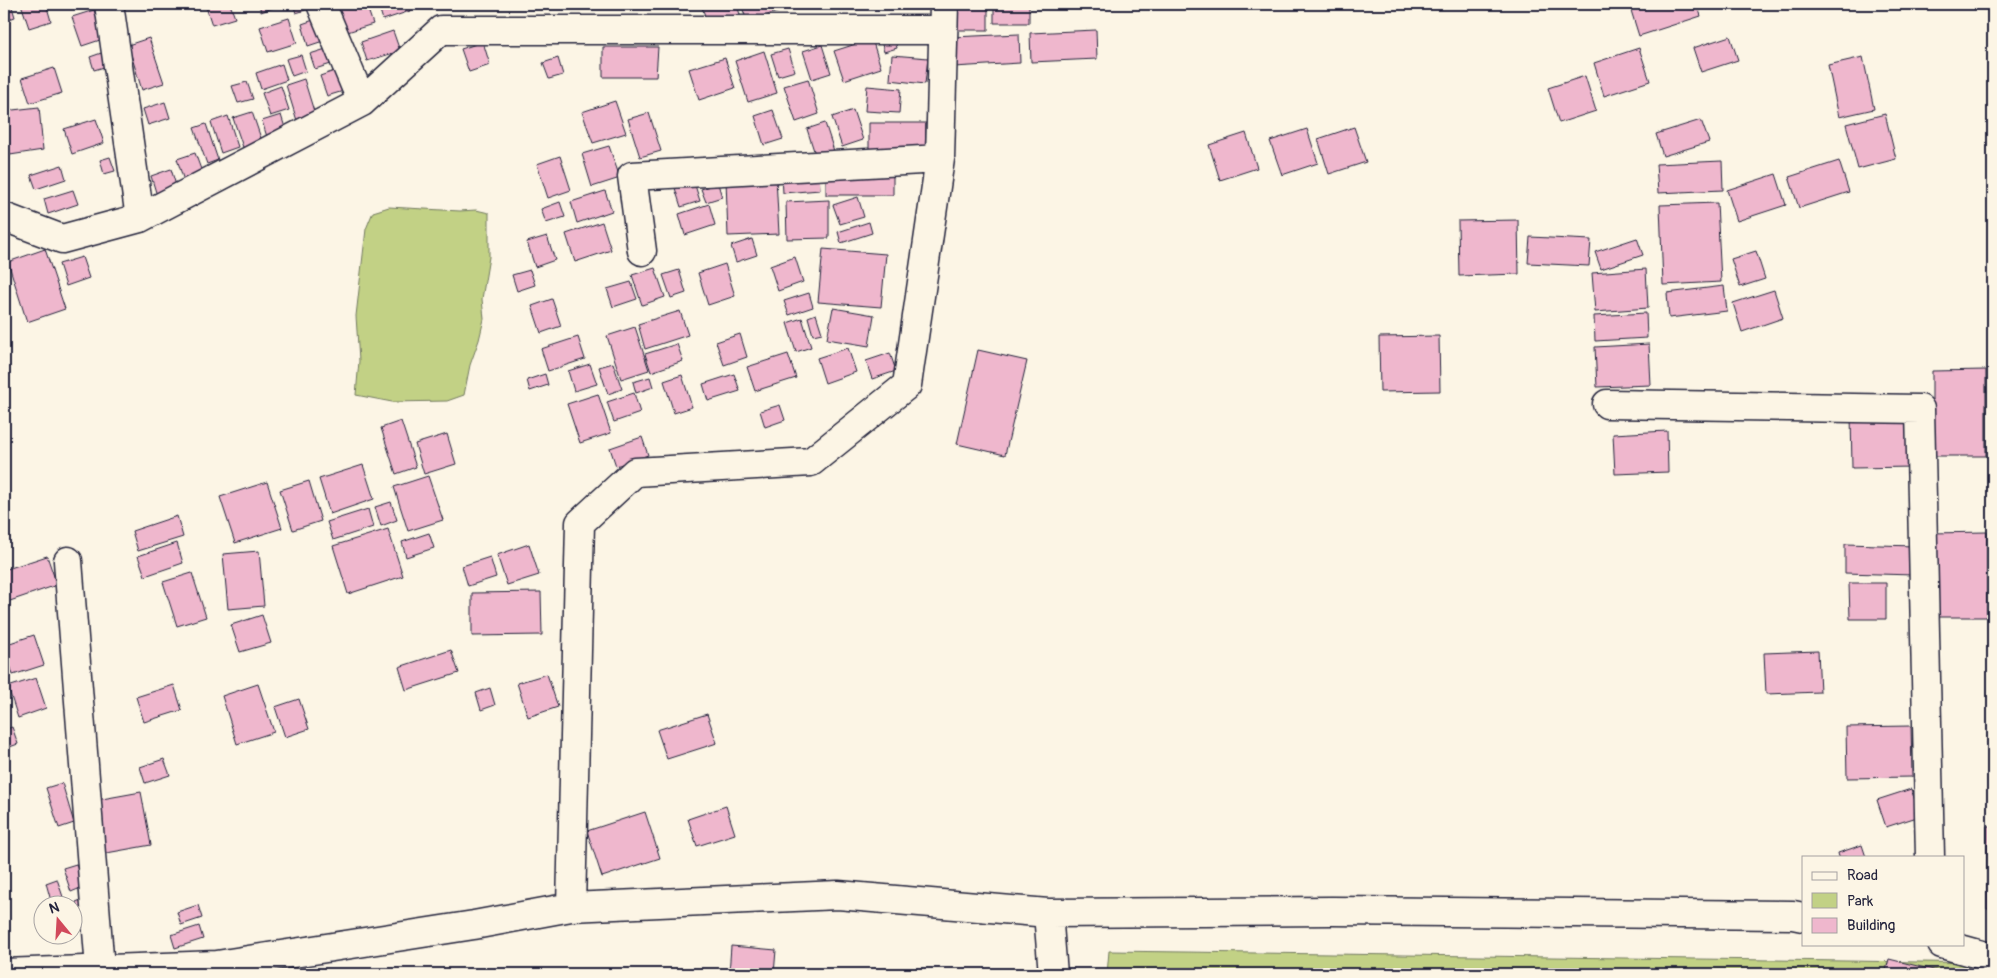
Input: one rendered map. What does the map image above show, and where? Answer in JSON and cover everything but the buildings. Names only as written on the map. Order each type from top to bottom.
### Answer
[{"type":"street","points":[[109,4],[140,218]]},
{"type":"street","points":[[321,4],[362,102]]},
{"type":"street","points":[[4,217],[62,239],[140,218],[362,102],[441,30],[943,17],[940,159],[906,385],[811,462],[635,472],[580,523],[571,907]]},
{"type":"street","points":[[642,251],[632,176],[940,159]]},
{"type":"street","points":[[1607,404],[1920,410],[1930,856]]},
{"type":"street","points":[[68,560],[100,970]]},
{"type":"street","points":[[4,973],[217,965],[474,925],[571,907],[838,895],[1048,914],[1332,910],[1793,915],[1802,917]]},
{"type":"street","points":[[1048,914],[1053,974]]},
{"type":"street","points":[[1949,946],[1993,958]]},
{"type":"green space","points":[[389,207],[460,211],[476,210],[489,213],[489,257],[482,299],[484,319],[470,365],[464,395],[447,401],[392,402],[356,395],[359,361],[356,316],[366,229],[373,212]]},
{"type":"green space","points":[[1109,951],[1993,963],[1993,974],[1107,974]]}]
